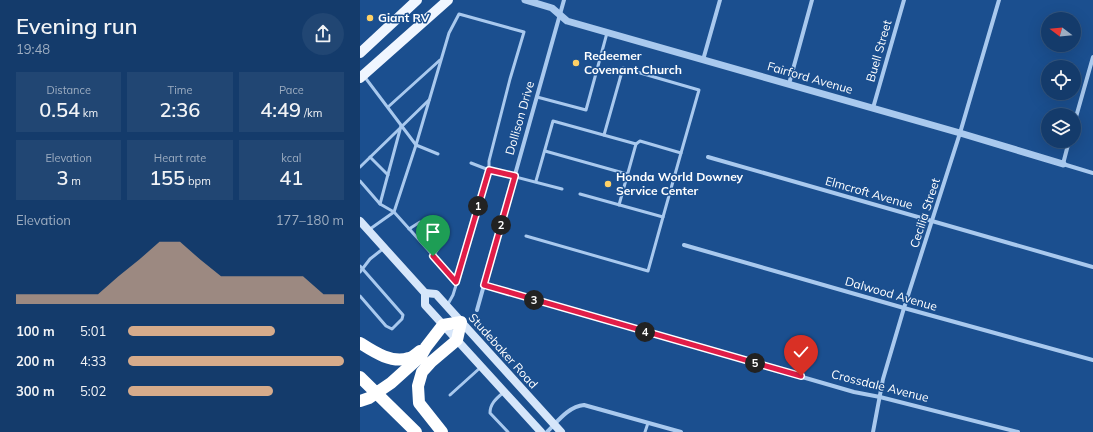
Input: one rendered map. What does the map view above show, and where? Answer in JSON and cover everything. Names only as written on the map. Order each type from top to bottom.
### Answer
[{"type":"highway","points":[[360,401],[369,398],[391,383],[421,356],[443,325],[461,322],[457,340],[431,362],[422,372],[418,386],[419,403],[442,432]]},
{"type":"highway","points":[[360,343],[380,355],[394,360],[410,358],[426,347]]},
{"type":"highway","points":[[361,378],[416,432]]},
{"type":"main road","points":[[360,53],[417,0]]},
{"type":"main road","points":[[362,77],[448,0]]},
{"type":"main road","name":"Studebaker Road","points":[[360,221],[425,293],[425,305],[540,432]]},
{"type":"main road","name":"Studebaker Road","points":[[425,293],[436,294],[561,432]]},
{"type":"street","name":"Fairford Avenue","points":[[525,0],[552,8],[567,21],[960,133],[1093,173]]},
{"type":"street","name":"Dollison Drive","points":[[477,310],[564,0]]},
{"type":"street","points":[[703,60],[720,0]]},
{"type":"street","points":[[789,84],[812,0]]},
{"type":"street","name":"Buell Street","points":[[873,108],[904,0]]},
{"type":"street","name":"Cecilia Street","points":[[874,432],[882,379],[960,133],[999,0]]},
{"type":"street","points":[[1079,108],[1093,57]]},
{"type":"street","points":[[1063,164],[1067,148]]},
{"type":"street","name":"Elmcroft Avenue","points":[[708,157],[1093,267]]},
{"type":"street","name":"Dalwood Avenue","points":[[684,245],[1093,360]]},
{"type":"street","name":"Crossdale Avenue","points":[[484,285],[847,389],[1018,432]]},
{"type":"street","points":[[546,432],[572,408],[578,405],[584,405],[681,432]]},
{"type":"lane","points":[[369,230],[394,212],[416,145],[449,33],[459,14],[524,32],[488,161],[489,170],[453,295],[447,306]]},
{"type":"lane","points":[[536,97],[586,110],[607,33]]},
{"type":"lane","points":[[388,107],[442,59]]},
{"type":"lane","points":[[526,236],[648,271],[699,90],[623,68],[604,135]]},
{"type":"lane","points":[[362,77],[388,107],[416,145],[438,154]]},
{"type":"lane","points":[[360,167],[430,99]]},
{"type":"lane","points":[[536,181],[553,121],[636,144],[640,141],[681,152]]},
{"type":"lane","points":[[380,204],[402,125]]},
{"type":"lane","points":[[619,205],[636,144]]},
{"type":"lane","points":[[545,151],[628,174]]},
{"type":"lane","points":[[370,157],[388,175]]},
{"type":"lane","points":[[471,164],[562,189]]},
{"type":"lane","points":[[360,181],[380,204],[394,212],[456,282]]},
{"type":"lane","points":[[580,194],[663,217]]},
{"type":"lane","points":[[409,230],[420,222],[442,243],[433,256]]},
{"type":"lane","points":[[361,271],[370,259],[384,247]]},
{"type":"lane","points":[[360,266],[361,271],[403,316],[402,319],[392,329],[386,326],[360,296]]},
{"type":"lane","points":[[450,395],[481,367]]},
{"type":"lane","points":[[504,392],[492,405],[490,413],[508,432]]},
{"type":"lane","points":[[645,432],[648,423]]},
{"type":"place","name":"Giant RV","points":[[370,18]]},
{"type":"place","name":"Redeemer Covenant Church","points":[[576,63]]},
{"type":"place","name":"Honda World Downey Service Center","points":[[608,184]]},
{"type":"route","points":[[433,256],[456,282],[489,170],[515,176],[484,285],[801,376]]}]
